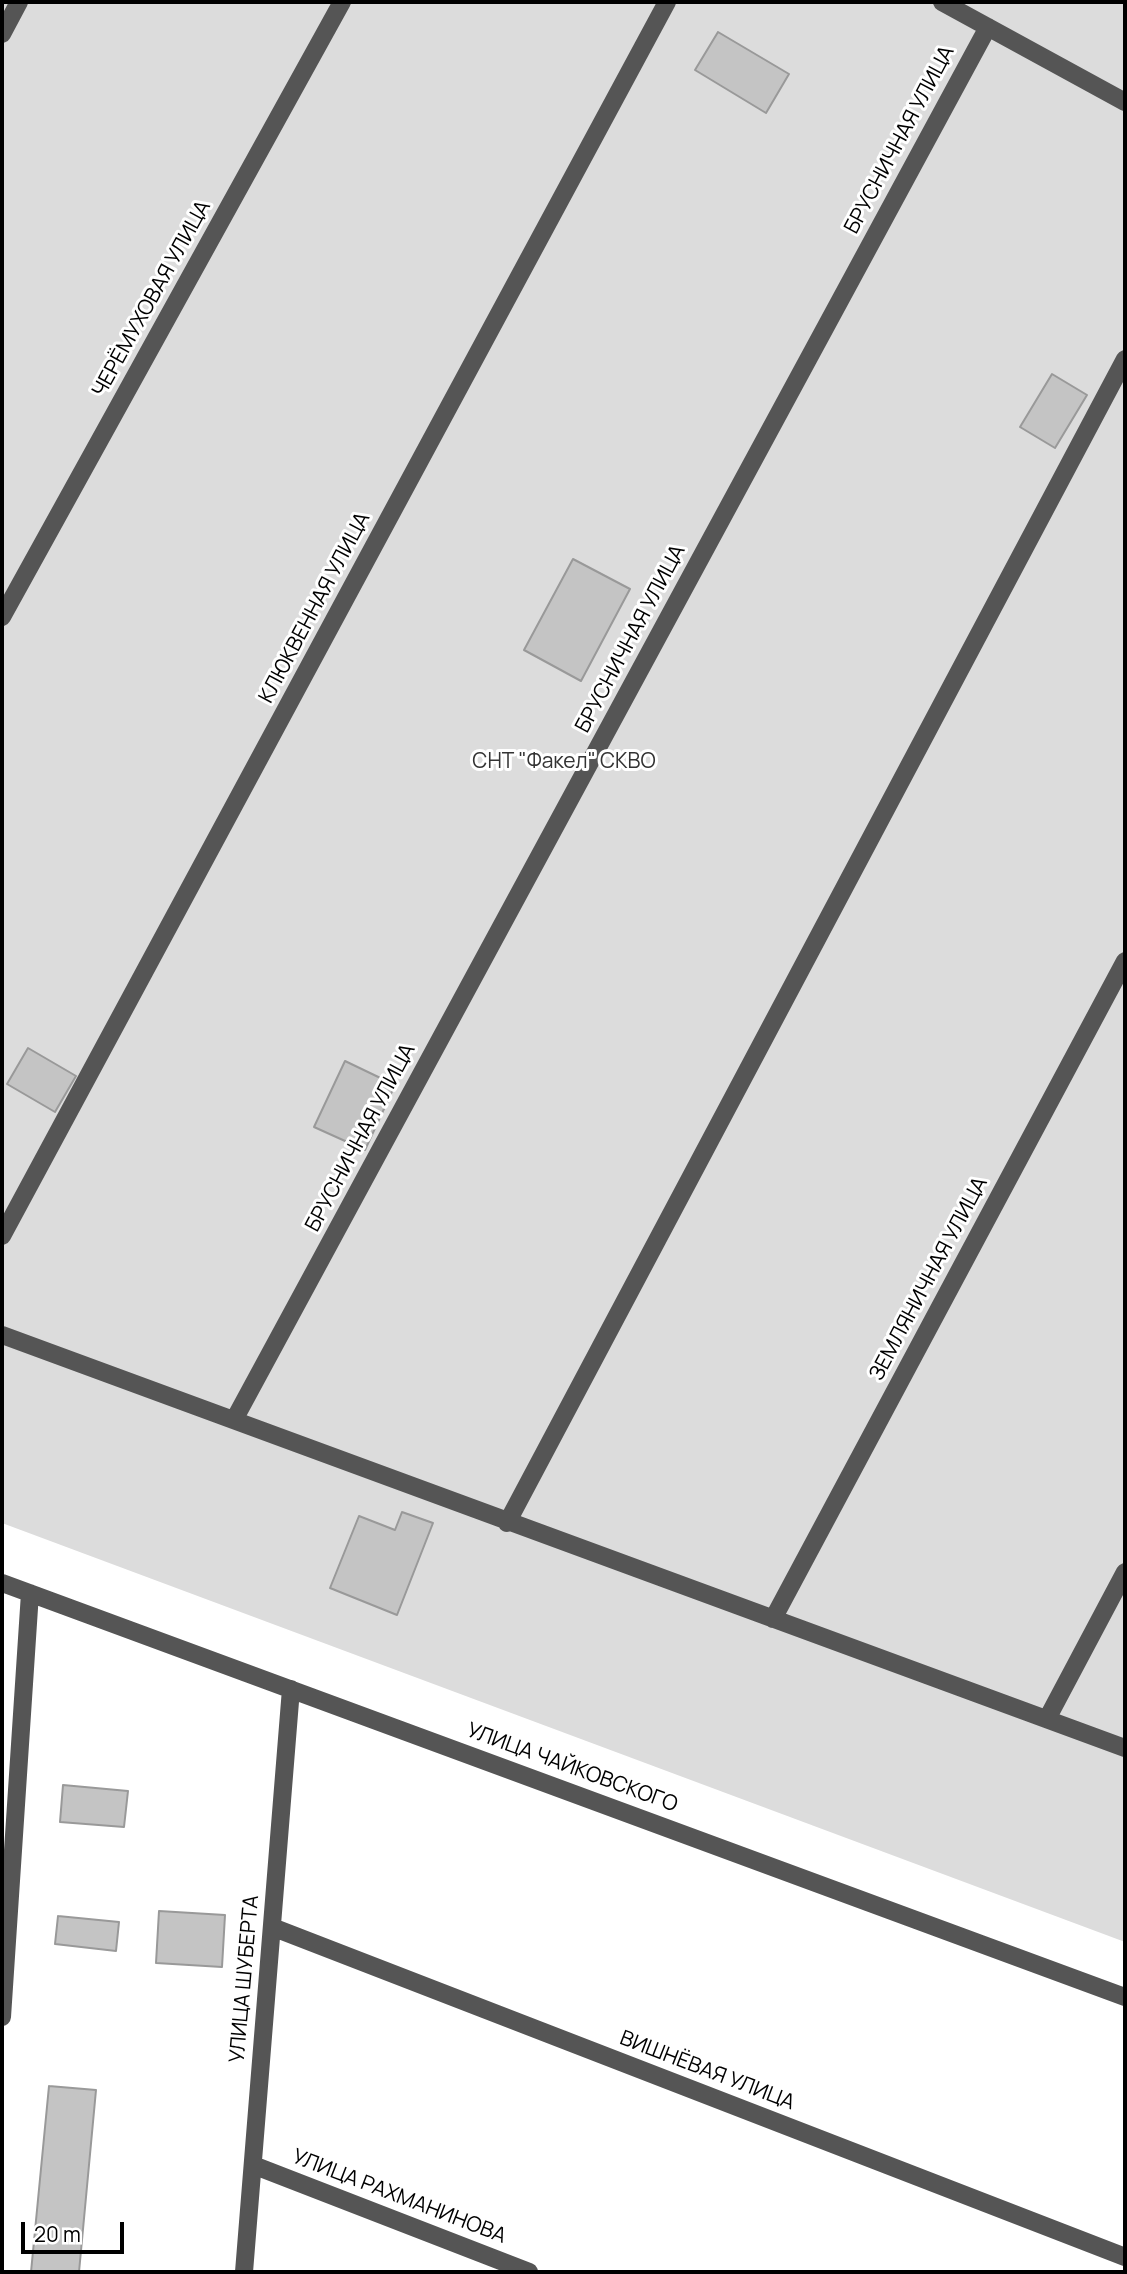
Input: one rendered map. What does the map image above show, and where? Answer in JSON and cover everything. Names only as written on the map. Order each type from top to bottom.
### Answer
[{"type":"street","points":[[2,34],[19,2]]},
{"type":"street","name":"ЧЕРЁМУХОВАЯ УЛИЦА","points":[[2,617],[342,2]]},
{"type":"street","name":"КЛЮКВЕННАЯ УЛИЦА","points":[[2,1236],[667,2]]},
{"type":"street","points":[[942,2],[1125,102]]},
{"type":"street","name":"БРУСНИЧНАЯ УЛИЦА","points":[[234,1420],[988,27]]},
{"type":"street","points":[[508,1523],[1125,359]]},
{"type":"street","name":"ЗЕМЛЯНИЧНАЯ УЛИЦА","points":[[773,1619],[1125,961]]},
{"type":"street","points":[[2,1335],[1125,1748]]},
{"type":"street","points":[[1047,1719],[1125,1572]]},
{"type":"street","name":"УЛИЦА ЧАЙКОВСКОГО","points":[[2,1583],[1125,1997]]},
{"type":"street","points":[[2,2017],[30,1593]]},
{"type":"street","name":"УЛИЦА ШУБЕРТА","points":[[244,2272],[291,1689]]},
{"type":"street","name":"ВИШНЁВАЯ УЛИЦА","points":[[272,1927],[1125,2257]]},
{"type":"street","name":"УЛИЦА РАХМАНИНОВА","points":[[253,2165],[529,2272]]},
{"type":"green space","name":"СНТ \"Факел\" СКВО","points":[[2,2],[1125,2],[1125,1942],[2,1523]]},
{"type":"building","points":[[718,32],[789,74],[766,113],[695,70]]},
{"type":"building","points":[[1052,374],[1087,395],[1055,448],[1020,427]]},
{"type":"building","points":[[573,559],[630,589],[581,681],[524,650]]},
{"type":"building","points":[[28,1048],[76,1076],[55,1112],[7,1084]]},
{"type":"building","points":[[345,1061],[395,1085],[365,1150],[314,1127]]},
{"type":"building","points":[[402,1512],[433,1523],[397,1615],[330,1588],[359,1516],[395,1530]]},
{"type":"building","points":[[63,1785],[128,1791],[124,1827],[60,1822]]},
{"type":"building","points":[[159,1911],[225,1915],[222,1967],[156,1963]]},
{"type":"building","points":[[58,1916],[119,1922],[116,1951],[55,1944]]},
{"type":"building","points":[[49,2086],[96,2090],[79,2272],[31,2272]]}]
